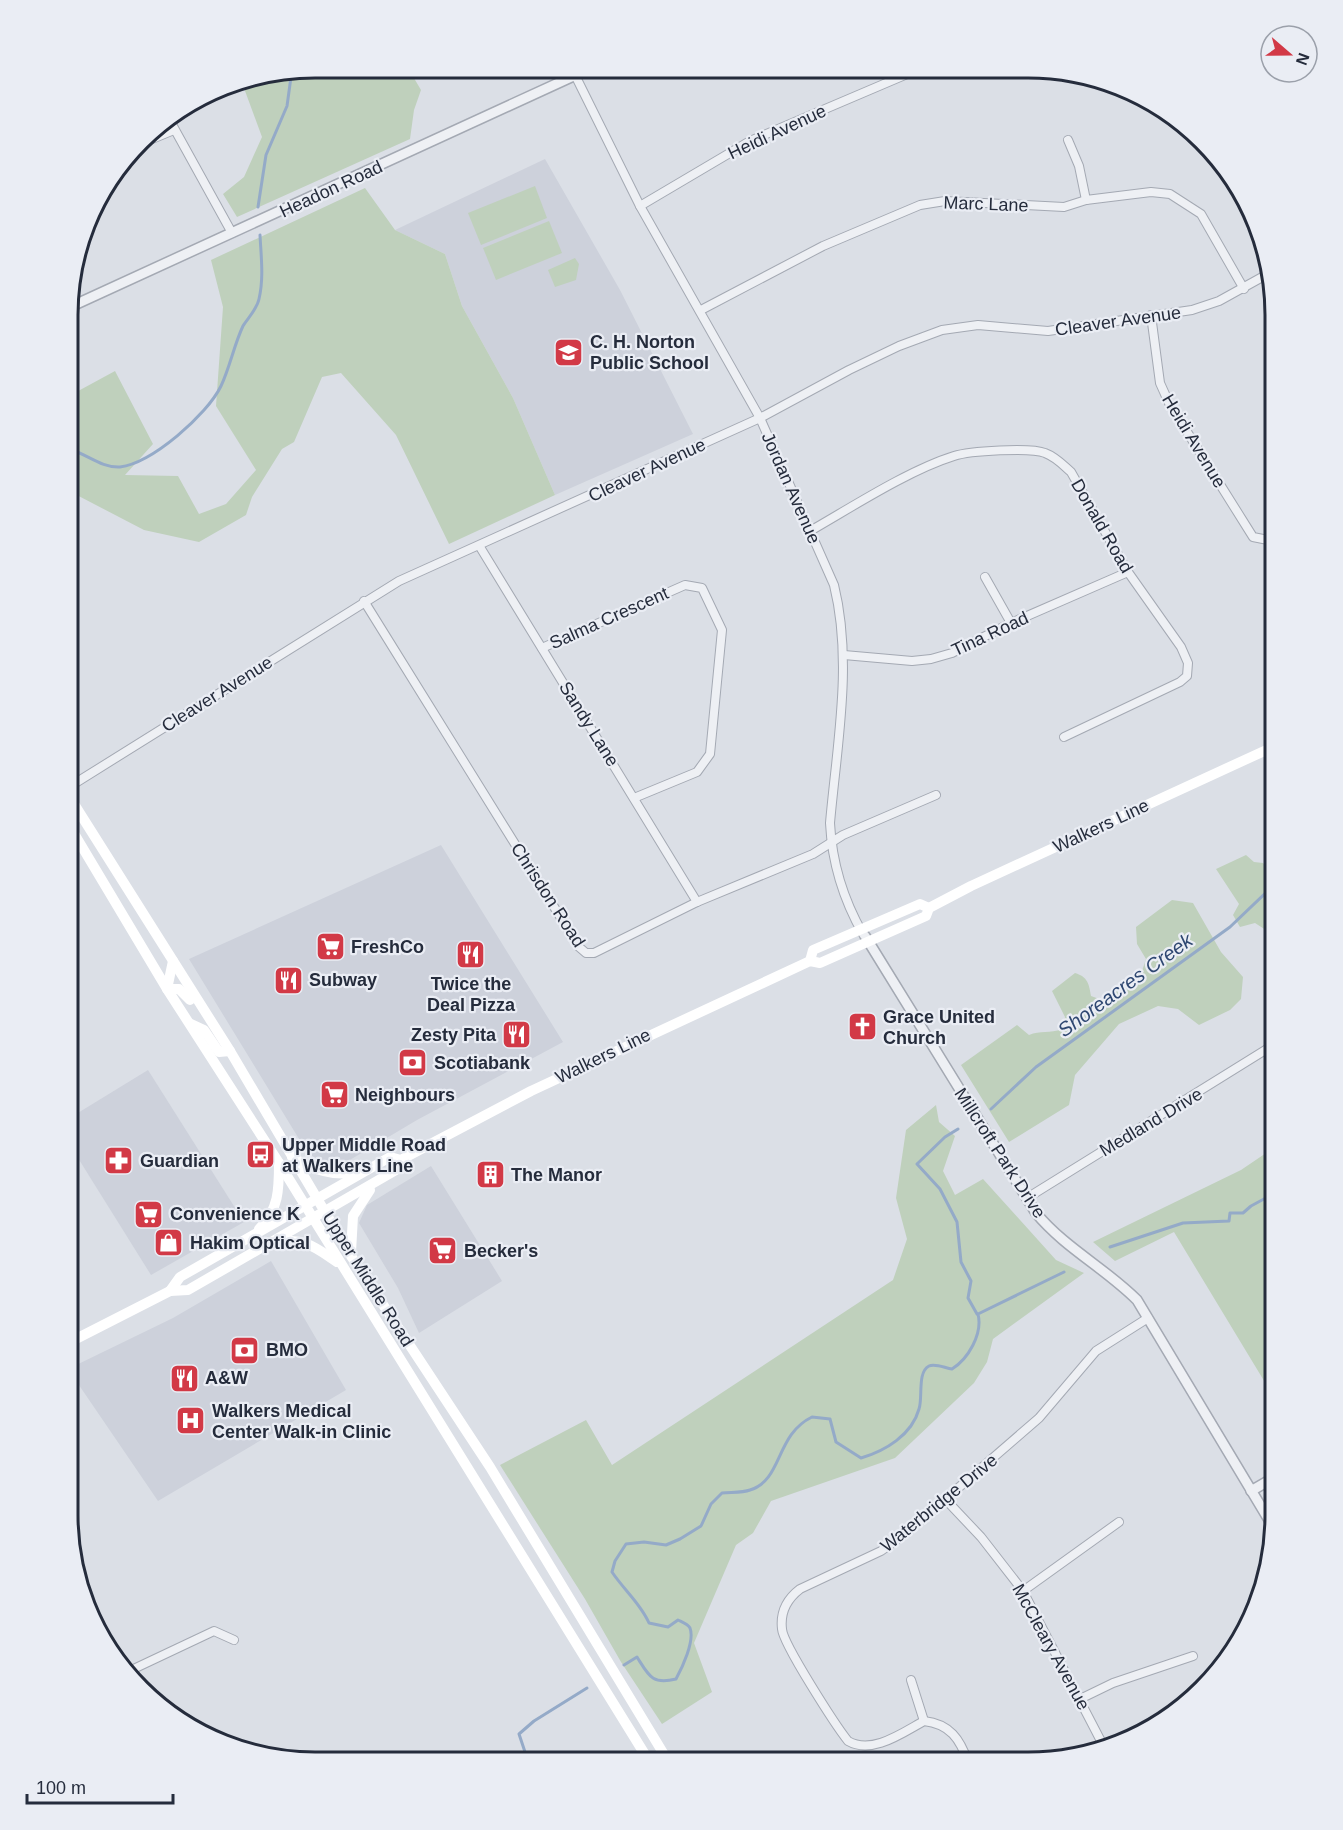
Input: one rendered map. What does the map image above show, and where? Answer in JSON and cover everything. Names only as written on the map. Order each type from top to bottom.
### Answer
[{"type":"main road","name":"Walkers Line","points":[[78,1338],[170,1291],[189,1290],[396,1170],[401,1160],[539,1087],[810,961],[820,963],[920,904],[928,908],[1265,751]]},
{"type":"main road","name":"Upper Middle Road","points":[[78,810],[230,1051],[351,1256],[498,1481],[663,1752]]},
{"type":"main road","name":"Upper Middle Road","points":[[78,840],[167,989],[279,1163],[643,1752]]},
{"type":"main road","points":[[173,961],[167,989],[179,989],[184,992],[200,1015],[210,1022]]},
{"type":"main road","points":[[191,1024],[204,1030],[219,1052],[230,1051]]},
{"type":"main road","points":[[291,1156],[309,1167],[325,1172],[345,1175],[366,1171]]},
{"type":"main road","name":"Walkers Line","points":[[170,1291],[180,1277],[390,1157],[401,1160]]},
{"type":"main road","points":[[250,1238],[267,1222],[278,1199],[279,1163]]},
{"type":"main road","points":[[351,1256],[353,1216],[364,1197],[378,1180]]},
{"type":"main road","points":[[255,1252],[287,1240],[297,1240],[312,1245],[339,1263]]},
{"type":"main road","points":[[481,1490],[498,1481]]},
{"type":"street","name":"Headon Road","points":[[79,303],[568,78]]},
{"type":"street","name":"Jordan Avenue","points":[[576,78],[640,206],[701,310],[760,418],[834,585],[840,609],[844,655],[830,823],[831,843],[845,899],[865,936]]},
{"type":"street","name":"Heidi Avenue","points":[[640,206],[750,141],[898,78]]},
{"type":"street","points":[[172,126],[232,233]]},
{"type":"street","points":[[161,135],[174,130]]},
{"type":"street","points":[[1068,140],[1079,166],[1086,200]]},
{"type":"street","name":"Marc Lane","points":[[701,310],[823,246],[920,205],[945,201],[1064,207],[1086,200],[1151,192],[1170,194],[1185,201],[1201,214],[1244,289]]},
{"type":"street","name":"Cleaver Avenue","points":[[78,781],[399,581],[480,547],[760,418],[849,370],[942,330],[978,325],[1048,331],[1192,310],[1244,289],[1262,278]]},
{"type":"street","name":"Heidi Avenue","points":[[1151,315],[1160,383],[1169,403],[1253,537],[1265,539]]},
{"type":"street","name":"Donald Road","points":[[810,531],[905,478],[954,456],[980,451],[1043,452],[1059,460],[1071,472],[1128,572],[1182,647],[1188,663],[1186,676],[1180,682],[1064,737]]},
{"type":"street","name":"Sandy Lane","points":[[480,547],[697,902]]},
{"type":"street","name":"Tina Road","points":[[844,655],[912,661],[931,659],[952,652],[1011,623],[1128,572]]},
{"type":"street","points":[[985,577],[1011,623]]},
{"type":"street","name":"Salma Crescent","points":[[542,648],[685,585],[702,588],[722,630],[710,754],[697,772],[634,798]]},
{"type":"street","name":"Chrisdon Road","points":[[364,601],[579,947],[586,953],[594,953],[697,902],[813,854],[831,843],[936,795]]},
{"type":"street","name":"Millcroft Park Drive","points":[[865,936],[1027,1198],[1050,1230],[1121,1284],[1137,1300],[1265,1514]]},
{"type":"street","name":"Medland Drive","points":[[1027,1198],[1265,1050]]},
{"type":"street","name":"Waterbridge Drive","points":[[924,1721],[872,1746],[857,1746],[848,1741],[782,1632],[782,1618],[790,1597],[800,1589],[881,1551],[946,1500],[1039,1418],[1096,1351],[1149,1318]]},
{"type":"street","points":[[1251,1491],[1265,1483]]},
{"type":"street","name":"McCleary Avenue","points":[[946,1500],[981,1537],[1023,1591],[1101,1740]]},
{"type":"street","points":[[1023,1591],[1119,1522]]},
{"type":"street","points":[[135,1668],[214,1631],[234,1640]]},
{"type":"street","points":[[1080,1699],[1113,1683],[1193,1656]]},
{"type":"street","points":[[911,1680],[924,1721],[939,1724],[954,1734],[963,1752]]},
{"type":"shaded area","name":"C. H. Norton Public School","points":[[545,159],[620,290],[693,434],[555,495],[513,398],[462,306],[445,254],[395,230]]},
{"type":"shaded area","points":[[441,845],[563,1042],[417,1120],[343,1164],[328,1164],[319,1161],[307,1152],[189,959]]},
{"type":"shaded area","points":[[148,1070],[244,1222],[151,1275],[78,1158],[78,1113]]},
{"type":"shaded area","points":[[431,1166],[502,1281],[419,1333],[398,1288],[359,1223],[367,1205]]},
{"type":"shaded area","points":[[271,1261],[346,1390],[158,1501],[78,1384],[78,1364],[173,1318]]},
{"type":"green space","points":[[315,78],[414,78],[421,90],[414,110],[410,139],[237,217],[223,194],[244,177],[262,137],[244,89],[254,86],[284,80]]},
{"type":"green space","points":[[535,186],[547,218],[481,245],[468,213]]},
{"type":"green space","points":[[365,188],[395,230],[445,254],[462,306],[513,398],[555,495],[449,544],[396,435],[341,373],[322,377],[294,442],[282,449],[252,497],[246,515],[199,542],[144,530],[78,496],[78,391],[115,371],[153,444],[125,475],[178,476],[199,514],[226,504],[256,470],[216,406],[223,307],[211,260]]},
{"type":"green space","points":[[549,221],[562,253],[496,280],[483,248]]},
{"type":"green space","points":[[575,258],[579,264],[576,280],[555,287],[548,270]]},
{"type":"green space","points":[[1246,855],[1254,862],[1265,865],[1265,930],[1255,923],[1240,927],[1233,915],[1239,904],[1216,869]]},
{"type":"green space","points":[[1172,900],[1193,903],[1221,952],[1243,977],[1241,999],[1230,1010],[1199,1025],[1178,1009],[1158,1006],[1119,1024],[1075,1075],[1069,1105],[1009,1142],[961,1065],[1017,1025],[1029,1035],[1062,1029],[1065,1017],[1052,991],[1075,973],[1087,981],[1091,996],[1102,1000],[1141,974],[1146,959],[1137,944],[1136,927]]},
{"type":"green space","points":[[936,1105],[939,1122],[955,1136],[943,1171],[955,1195],[983,1179],[1056,1260],[1084,1273],[993,1339],[987,1362],[974,1383],[895,1458],[771,1501],[753,1533],[736,1545],[694,1643],[712,1692],[662,1724],[621,1662],[585,1599],[500,1465],[586,1420],[612,1465],[893,1280],[907,1239],[896,1198],[906,1130]]},
{"type":"green space","points":[[1265,1154],[1265,1382],[1174,1232],[1115,1261],[1093,1242],[1241,1170]]},
{"type":"waterway","points":[[258,207],[266,155],[287,106],[291,80]]},
{"type":"waterway","points":[[78,452],[113,467],[133,464],[177,436],[204,410],[221,386],[243,326],[258,303],[262,275],[260,235]]},
{"type":"waterway","name":"Shoreacres Creek","points":[[991,1109],[1036,1067],[1230,927],[1265,894]]},
{"type":"waterway","name":"Shoreacres Creek","points":[[958,1129],[945,1137],[917,1164],[940,1189],[957,1222],[961,1262],[971,1281],[968,1298],[977,1314]]},
{"type":"waterway","name":"Shoreacres Creek","points":[[1110,1247],[1183,1223],[1229,1221],[1230,1213],[1243,1213],[1265,1198]]},
{"type":"waterway","name":"Shoreacres Creek","points":[[624,1665],[637,1657],[656,1680],[676,1679],[691,1640],[690,1628],[678,1620],[668,1627],[649,1623],[642,1610],[612,1572],[615,1561],[626,1544],[644,1542],[666,1545],[701,1526],[711,1504],[722,1493],[747,1491],[761,1485],[768,1477],[791,1435],[812,1417],[830,1419],[836,1442],[861,1458],[888,1446],[904,1434],[915,1418],[919,1409],[925,1369],[934,1365],[952,1369],[969,1352],[978,1330],[978,1314],[1064,1272]]},
{"type":"waterway","name":"Shoreacres Creek","points":[[525,1752],[519,1734],[534,1721],[587,1688]]},
{"type":"place","name":"C. H. Norton Public School","points":[[569,352]]},
{"type":"place","name":"FreshCo","points":[[330,947]]},
{"type":"place","name":"Twice the Deal Pizza","points":[[471,955]]},
{"type":"place","name":"Subway","points":[[288,980]]},
{"type":"place","name":"Grace United Church","points":[[862,1027]]},
{"type":"place","name":"Zesty Pita","points":[[517,1035]]},
{"type":"place","name":"Scotiabank","points":[[413,1063]]},
{"type":"place","name":"Neighbours","points":[[334,1095]]},
{"type":"place","name":"Upper Middle Road at Walkers Line","points":[[261,1155]]},
{"type":"place","name":"Guardian","points":[[119,1161]]},
{"type":"place","name":"The Manor","points":[[490,1175]]},
{"type":"place","name":"Convenience K","points":[[149,1214]]},
{"type":"place","name":"Hakim Optical","points":[[169,1243]]},
{"type":"place","name":"Becker's","points":[[443,1251]]},
{"type":"place","name":"BMO","points":[[245,1350]]},
{"type":"place","name":"A&W","points":[[184,1378]]},
{"type":"place","name":"Walkers Medical Center Walk-in Clinic","points":[[191,1421]]}]
